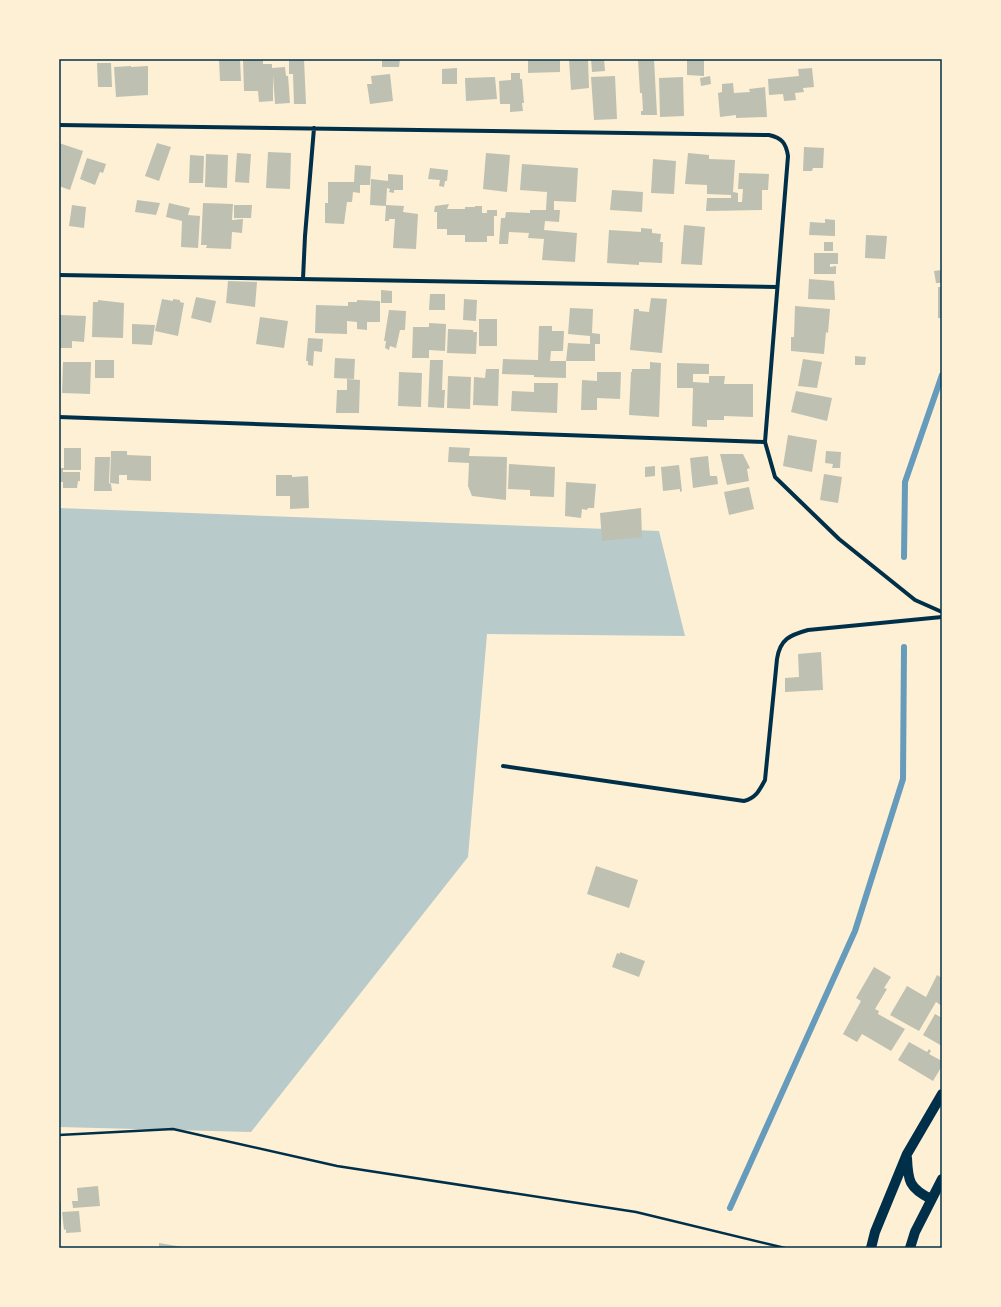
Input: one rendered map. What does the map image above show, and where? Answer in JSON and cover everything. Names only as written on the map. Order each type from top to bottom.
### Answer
[{"type":"main road","points":[[871,1248],[875,1232],[906,1154],[942,1094]]},
{"type":"main road","points":[[906,1154],[908,1177],[912,1186],[920,1194],[931,1199]]},
{"type":"main road","points":[[910,1248],[915,1232],[942,1179]]},
{"type":"street","points":[[59,125],[769,135],[777,137],[783,142],[788,156],[765,442],[775,477],[839,539],[916,600],[942,612]]},
{"type":"street","points":[[303,279],[314,128]]},
{"type":"street","points":[[59,275],[777,287]]},
{"type":"street","points":[[59,417],[765,442]]},
{"type":"street","points":[[503,766],[744,801],[752,799],[759,793],[765,780],[777,659],[779,648],[785,639],[795,633],[808,630],[942,617]]},
{"type":"path","points":[[59,1135],[173,1129],[337,1166],[636,1212],[785,1248]]},
{"type":"shaded area","points":[[59,508],[659,531],[685,636],[487,634],[468,857],[251,1132],[59,1127]]},
{"type":"building","points":[[219,59],[240,59],[241,81],[220,81]]},
{"type":"building","points":[[243,59],[263,59],[263,64],[272,64],[272,68],[285,67],[286,76],[288,76],[290,103],[275,104],[273,75],[273,101],[259,102],[258,91],[244,91]]},
{"type":"building","points":[[289,59],[304,59],[306,104],[294,104],[293,74],[289,74]]},
{"type":"building","points":[[382,59],[400,59],[399,67],[382,67]]},
{"type":"building","points":[[528,59],[560,59],[560,72],[528,73]]},
{"type":"building","points":[[569,59],[588,59],[589,88],[571,90]]},
{"type":"building","points":[[591,59],[604,59],[605,71],[592,72]]},
{"type":"building","points":[[638,59],[654,59],[657,115],[641,115],[641,111],[643,111],[642,93],[640,93]]},
{"type":"building","points":[[687,59],[704,59],[704,76],[687,75]]},
{"type":"building","points":[[97,63],[111,63],[112,87],[98,87]]},
{"type":"building","points":[[148,66],[148,95],[116,97],[114,67]]},
{"type":"building","points":[[457,68],[457,84],[442,84],[442,69]]},
{"type":"building","points":[[812,68],[814,87],[803,88],[804,92],[795,93],[796,100],[784,101],[783,94],[769,95],[768,79],[799,76],[798,69]]},
{"type":"building","points":[[511,73],[520,73],[520,79],[522,79],[524,103],[522,103],[523,111],[510,112],[510,104],[500,104],[499,81],[511,80]]},
{"type":"building","points":[[390,74],[393,101],[370,104],[367,84],[372,84],[371,76]]},
{"type":"building","points":[[615,76],[617,119],[594,120],[591,77]]},
{"type":"building","points":[[710,76],[711,84],[701,86],[700,78]]},
{"type":"building","points":[[495,77],[497,99],[466,101],[465,78]]},
{"type":"building","points":[[683,77],[684,116],[660,117],[659,78]]},
{"type":"building","points":[[733,83],[734,93],[750,92],[749,89],[765,87],[767,117],[736,118],[736,115],[720,117],[718,93],[722,92],[722,84]]},
{"type":"building","points":[[59,143],[83,151],[70,190],[59,186]]},
{"type":"building","points":[[157,143],[171,147],[159,181],[145,176]]},
{"type":"building","points":[[804,147],[824,148],[823,168],[813,168],[812,171],[803,171]]},
{"type":"building","points":[[268,152],[291,153],[290,189],[266,188]]},
{"type":"building","points":[[237,153],[251,154],[249,183],[235,182]]},
{"type":"building","points":[[486,153],[510,155],[507,192],[483,189]]},
{"type":"building","points":[[688,153],[709,155],[709,159],[735,160],[733,192],[738,193],[738,202],[742,202],[743,189],[738,189],[739,173],[769,174],[768,190],[762,190],[762,210],[706,211],[707,198],[731,198],[731,195],[707,194],[707,185],[685,184]]},
{"type":"building","points":[[206,154],[228,155],[227,188],[205,187]]},
{"type":"building","points":[[190,155],[204,156],[203,183],[189,183]]},
{"type":"building","points":[[87,158],[106,164],[103,173],[100,172],[95,185],[80,179]]},
{"type":"building","points":[[653,159],[676,161],[674,194],[651,193]]},
{"type":"building","points":[[522,164],[578,168],[576,202],[554,201],[554,210],[560,210],[559,222],[545,221],[544,230],[577,233],[575,262],[542,260],[544,239],[528,238],[529,233],[509,232],[508,244],[499,244],[501,218],[505,218],[506,212],[530,213],[530,210],[546,210],[547,192],[520,190]]},
{"type":"building","points":[[355,165],[371,166],[370,185],[360,185],[360,193],[353,192],[352,202],[347,202],[344,224],[325,223],[325,203],[328,203],[328,182],[354,182]]},
{"type":"building","points":[[430,168],[448,170],[447,181],[445,181],[444,187],[439,186],[440,180],[428,179]]},
{"type":"building","points":[[388,174],[403,175],[403,190],[394,190],[394,193],[389,192],[390,189],[387,188],[386,205],[404,206],[403,212],[418,214],[416,249],[393,248],[395,219],[385,221],[386,206],[370,205],[371,179],[388,181]]},
{"type":"building","points":[[612,190],[643,192],[642,212],[610,210]]},
{"type":"building","points":[[137,200],[160,203],[156,215],[135,212]]},
{"type":"building","points":[[169,203],[190,208],[188,215],[200,216],[198,248],[181,247],[182,221],[166,217]]},
{"type":"building","points":[[203,203],[233,204],[232,220],[243,219],[242,233],[232,232],[231,249],[206,248],[207,245],[201,245]]},
{"type":"building","points":[[449,204],[447,209],[465,209],[465,207],[482,206],[482,213],[487,213],[487,210],[497,210],[497,216],[494,216],[494,236],[487,236],[487,242],[465,242],[465,235],[447,235],[447,229],[437,229],[437,212],[434,212],[435,206]]},
{"type":"building","points":[[72,205],[86,207],[84,228],[69,226]]},
{"type":"building","points":[[234,205],[252,205],[251,218],[234,218]]},
{"type":"building","points":[[825,219],[835,220],[835,236],[809,235],[810,222],[825,223]]},
{"type":"building","points":[[684,225],[705,227],[702,265],[681,264]]},
{"type":"building","points":[[641,228],[652,229],[652,233],[661,234],[660,242],[663,242],[662,263],[639,262],[639,265],[607,263],[609,230],[641,232]]},
{"type":"building","points":[[866,235],[887,236],[885,259],[865,258]]},
{"type":"building","points":[[824,242],[833,242],[833,251],[824,251]]},
{"type":"building","points":[[814,253],[838,253],[838,264],[830,264],[830,267],[836,266],[836,274],[814,274]]},
{"type":"building","points":[[942,270],[942,283],[936,283],[934,271]]},
{"type":"building","points":[[809,279],[834,281],[835,300],[808,299]]},
{"type":"building","points":[[228,281],[257,282],[255,307],[226,303]]},
{"type":"building","points":[[938,287],[942,287],[942,318],[938,318]]},
{"type":"building","points":[[381,290],[392,291],[392,303],[381,303]]},
{"type":"building","points":[[430,294],[445,294],[445,310],[429,310]]},
{"type":"building","points":[[196,297],[216,301],[211,323],[191,318]]},
{"type":"building","points":[[651,298],[667,299],[662,353],[630,350],[634,309],[649,312]]},
{"type":"building","points":[[162,299],[173,301],[173,299],[180,300],[180,302],[184,303],[178,336],[155,331]]},
{"type":"building","points":[[464,299],[477,300],[476,321],[463,320]]},
{"type":"building","points":[[98,300],[124,303],[123,338],[92,337],[93,302],[98,302]]},
{"type":"building","points":[[357,300],[380,301],[380,322],[367,322],[367,330],[357,329],[357,322],[347,321],[347,334],[315,333],[316,305],[348,306],[348,302],[357,302]]},
{"type":"building","points":[[795,306],[830,309],[824,354],[791,351],[791,337],[794,337]]},
{"type":"building","points":[[570,308],[593,309],[592,333],[600,334],[600,344],[595,344],[595,361],[566,361],[568,343],[590,344],[590,336],[568,334]]},
{"type":"building","points":[[389,310],[406,311],[405,330],[400,330],[396,348],[390,346],[389,350],[385,348],[386,341],[384,341]]},
{"type":"building","points":[[60,315],[86,316],[84,342],[72,341],[72,348],[60,348]]},
{"type":"building","points":[[260,317],[288,321],[284,348],[256,344]]},
{"type":"building","points":[[479,319],[497,319],[497,346],[479,346]]},
{"type":"building","points":[[429,323],[446,324],[445,351],[429,350],[429,358],[412,358],[413,327],[429,327]]},
{"type":"building","points":[[132,324],[155,325],[152,345],[132,344]]},
{"type":"building","points":[[539,326],[552,326],[552,331],[564,331],[563,351],[551,351],[550,361],[566,361],[566,378],[502,374],[503,359],[538,360]]},
{"type":"building","points":[[448,329],[473,330],[473,332],[477,332],[476,354],[447,353]]},
{"type":"building","points":[[308,338],[323,339],[322,352],[314,351],[313,366],[308,365],[308,361],[306,361]]},
{"type":"building","points":[[855,356],[866,357],[865,365],[855,365]]},
{"type":"building","points":[[335,358],[355,359],[354,379],[334,378]]},
{"type":"building","points":[[803,359],[822,362],[817,388],[798,386]]},
{"type":"building","points":[[95,360],[114,360],[114,378],[95,378]]},
{"type":"building","points":[[430,360],[443,360],[442,390],[445,390],[444,408],[428,407]]},
{"type":"building","points":[[63,362],[91,362],[90,394],[62,393]]},
{"type":"building","points":[[650,362],[661,363],[659,417],[629,415],[632,369],[650,369]]},
{"type":"building","points":[[677,363],[709,364],[709,374],[693,374],[693,382],[709,383],[709,376],[725,376],[724,384],[753,384],[753,417],[724,416],[724,420],[707,420],[707,427],[692,426],[693,388],[677,388]]},
{"type":"building","points":[[486,369],[499,369],[498,406],[473,405],[474,377],[485,378]]},
{"type":"building","points":[[399,372],[422,373],[421,407],[398,406]]},
{"type":"building","points":[[597,372],[621,372],[620,399],[597,398],[597,410],[581,410],[582,380],[597,381]]},
{"type":"building","points":[[448,376],[471,377],[470,409],[447,408]]},
{"type":"building","points":[[347,379],[360,380],[359,413],[336,413],[337,390],[347,390]]},
{"type":"building","points":[[534,383],[558,383],[557,413],[511,411],[512,391],[534,392]]},
{"type":"building","points":[[796,391],[832,398],[827,421],[791,412]]},
{"type":"building","points":[[788,435],[817,440],[812,472],[783,466]]},
{"type":"building","points":[[449,447],[470,448],[469,456],[507,457],[506,500],[472,496],[468,486],[469,463],[448,462]]},
{"type":"building","points":[[64,448],[81,448],[81,470],[63,470],[63,472],[80,472],[80,481],[78,481],[77,488],[63,488],[63,482],[59,482],[59,468],[64,468]]},
{"type":"building","points":[[111,451],[127,451],[127,455],[151,456],[151,481],[127,480],[127,475],[119,475],[119,484],[110,483]]},
{"type":"building","points":[[826,451],[841,452],[840,468],[832,468],[833,464],[825,463]]},
{"type":"building","points":[[720,454],[743,454],[750,468],[747,469],[749,481],[727,485]]},
{"type":"building","points":[[708,456],[710,476],[717,476],[718,484],[693,488],[690,458]]},
{"type":"building","points":[[95,457],[110,457],[109,483],[111,484],[112,491],[94,491]]},
{"type":"building","points":[[509,464],[555,467],[554,497],[530,496],[530,490],[508,489]]},
{"type":"building","points":[[679,465],[682,491],[680,492],[680,489],[663,491],[661,467]]},
{"type":"building","points":[[655,466],[655,476],[645,477],[645,467]]},
{"type":"building","points":[[824,474],[842,477],[838,503],[820,500]]},
{"type":"building","points":[[276,475],[292,475],[292,477],[308,476],[309,508],[290,509],[290,496],[276,496]]},
{"type":"building","points":[[566,482],[596,484],[594,508],[588,508],[587,510],[582,509],[581,518],[565,516]]},
{"type":"building","points":[[749,487],[754,509],[729,515],[724,492]]},
{"type":"building","points":[[641,508],[642,537],[602,541],[600,513]]},
{"type":"building","points":[[821,652],[823,690],[785,692],[785,678],[799,677],[798,654]]},
{"type":"building","points":[[596,866],[638,880],[629,908],[587,894]]},
{"type":"building","points":[[620,952],[645,961],[639,977],[612,967],[617,953],[620,954]]},
{"type":"building","points":[[874,967],[891,977],[884,988],[887,989],[875,1009],[879,1011],[878,1014],[905,1029],[891,1051],[862,1034],[857,1042],[843,1034],[861,1001],[856,998]]},
{"type":"building","points":[[937,975],[942,978],[942,1006],[936,1002],[919,1031],[890,1015],[907,986],[926,997]]},
{"type":"building","points":[[935,1014],[942,1018],[942,1046],[923,1035]]},
{"type":"building","points":[[909,1042],[927,1052],[929,1049],[931,1051],[929,1054],[942,1061],[942,1066],[933,1081],[898,1060]]},
{"type":"building","points":[[98,1186],[100,1206],[73,1208],[72,1201],[78,1201],[77,1188]]},
{"type":"building","points":[[59,1203],[61,1203],[61,1225],[59,1225]]},
{"type":"building","points":[[79,1211],[81,1232],[66,1233],[66,1229],[64,1230],[62,1212]]},
{"type":"building","points":[[159,1243],[183,1247],[183,1248],[159,1248]]},
{"type":"waterway","points":[[904,557],[905,482],[942,375]]},
{"type":"waterway","points":[[730,1208],[855,931],[903,779],[904,647]]}]
